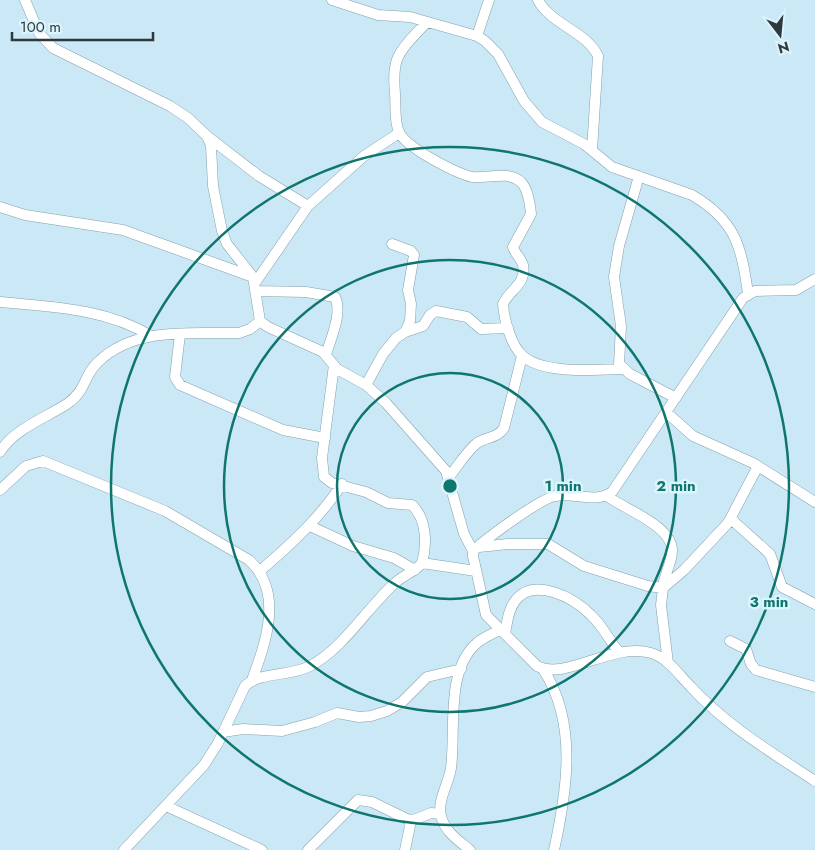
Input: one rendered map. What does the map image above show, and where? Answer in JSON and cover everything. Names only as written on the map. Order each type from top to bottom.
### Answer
[{"type":"street","points":[[24,0],[39,34],[53,48],[170,106],[188,118],[207,136],[259,176],[308,206]]},
{"type":"street","points":[[332,0],[378,15],[400,15],[427,22],[477,36],[485,41],[498,54],[535,116],[592,150],[612,167],[692,194],[703,201],[725,221],[738,240],[742,252],[748,293]]},
{"type":"street","points":[[477,36],[489,0]]},
{"type":"street","points":[[538,0],[545,11],[590,46],[598,56],[592,150]]},
{"type":"street","points":[[427,22],[400,53],[396,63],[394,80],[399,133],[404,141],[416,149],[464,174],[479,177],[508,177],[520,181],[523,186],[530,214],[525,228],[514,243],[514,251],[520,258],[523,271],[518,286],[503,304],[508,328],[522,356],[533,363],[560,368],[622,369],[676,398]]},
{"type":"street","points":[[255,284],[308,206],[364,156],[399,133]]},
{"type":"street","points":[[207,136],[211,146],[213,186],[222,231],[227,244],[255,284],[260,321],[268,327],[320,350],[342,373],[366,384],[386,403],[430,452],[449,477],[464,534],[475,549],[476,571],[486,615],[532,662],[543,670],[558,700],[566,752],[564,803],[554,850]]},
{"type":"street","points":[[622,369],[619,360],[621,326],[614,277],[619,246],[639,176]]},
{"type":"street","points":[[0,206],[26,215],[123,230],[255,284],[335,297],[337,303],[335,321],[326,355]]},
{"type":"street","points":[[392,244],[412,251],[414,255],[408,290],[411,314],[405,332]]},
{"type":"street","points":[[475,549],[550,498],[556,496],[592,498],[607,496],[618,485],[737,305],[748,293],[755,291],[789,292],[815,279]]},
{"type":"street","points":[[0,302],[72,309],[120,321],[151,336]]},
{"type":"street","points":[[366,384],[389,345],[405,332],[424,326],[430,315],[436,311],[467,317],[481,329],[508,328]]},
{"type":"street","points":[[0,452],[15,436],[74,398],[85,386],[93,367],[102,358],[128,343],[151,336],[239,332],[250,329],[260,321]]},
{"type":"street","points":[[180,334],[175,371],[177,382],[278,428],[325,438]]},
{"type":"street","points":[[449,477],[471,448],[482,440],[500,433],[504,428],[522,356]]},
{"type":"street","points":[[124,850],[204,765],[223,732],[244,686],[252,680],[294,673],[316,662],[354,628],[395,582],[419,566],[424,532],[420,514],[417,510],[406,504],[382,501],[373,495],[326,480],[322,474],[334,365]]},
{"type":"street","points":[[666,412],[693,436],[758,466],[815,502]]},
{"type":"street","points":[[0,490],[26,466],[34,462],[48,462],[176,517],[232,548],[260,571],[266,589],[269,620],[265,644],[252,680]]},
{"type":"street","points":[[475,549],[508,544],[548,544],[584,566],[648,586],[663,588],[690,564],[731,519],[758,466]]},
{"type":"street","points":[[260,571],[310,526],[329,504],[342,484]]},
{"type":"street","points":[[607,496],[650,521],[668,537],[672,549],[664,576],[661,605],[668,663]]},
{"type":"street","points":[[731,519],[770,554],[782,586],[815,604]]},
{"type":"street","points":[[310,526],[353,546],[419,566],[476,571]]},
{"type":"street","points":[[470,850],[446,829],[440,814],[442,799],[451,770],[453,698],[461,669],[475,644],[502,632],[516,599],[529,592],[549,590],[576,604],[591,615],[619,652]]},
{"type":"street","points":[[730,641],[746,648],[751,664],[756,670],[815,687]]},
{"type":"street","points":[[543,670],[562,669],[619,652],[652,653],[668,663],[725,722],[815,781]]},
{"type":"street","points":[[223,732],[243,729],[282,731],[315,722],[337,713],[359,717],[371,716],[386,711],[402,702],[427,676],[461,669]]},
{"type":"street","points":[[308,850],[358,800],[372,802],[411,821],[430,813],[440,814]]},
{"type":"street","points":[[166,806],[262,850]]},
{"type":"street","points":[[405,850],[411,821]]}]
